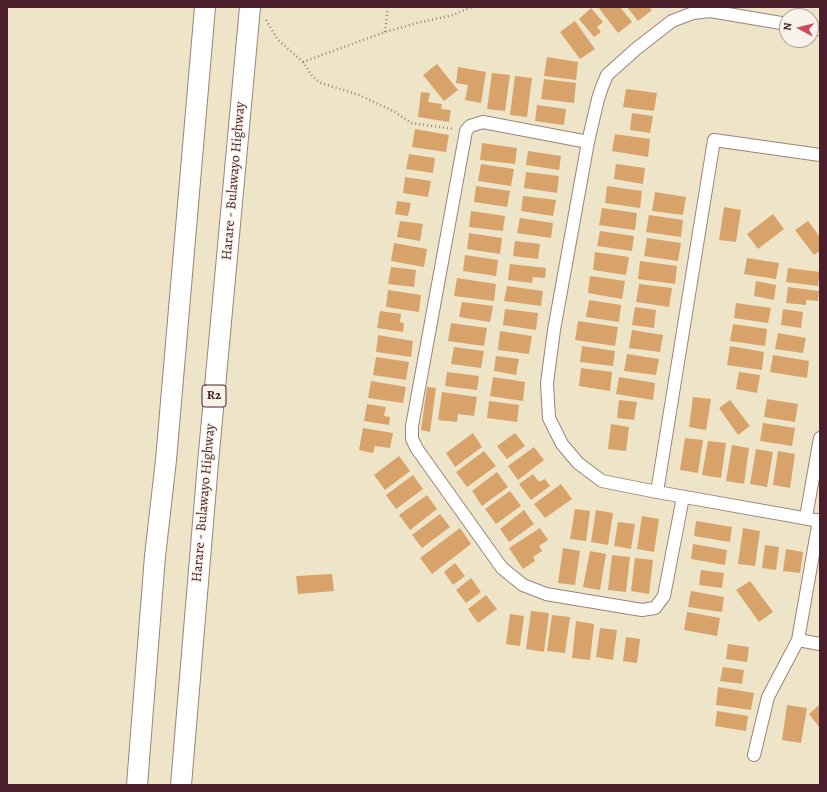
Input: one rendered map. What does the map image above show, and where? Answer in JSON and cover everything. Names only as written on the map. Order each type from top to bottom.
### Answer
[{"type":"highway","points":[[137,785],[155,564],[166,460],[205,7]]},
{"type":"highway","name":"Harare - Bulawayo Highway","points":[[181,785],[206,486],[256,10]]},
{"type":"street","points":[[754,754],[768,697],[798,640],[819,520],[683,497],[602,481],[578,463],[562,444],[549,418],[547,383],[553,338],[588,142],[600,93],[608,75],[636,49],[672,21],[693,13],[710,11],[779,23]]},
{"type":"street","points":[[588,142],[483,122],[470,126],[466,131],[412,426],[412,440],[502,568],[523,585],[546,594],[642,610],[655,608],[664,596],[683,497]]},
{"type":"street","points":[[656,492],[714,140],[820,155]]},
{"type":"street","points":[[806,518],[820,438]]},
{"type":"street","points":[[798,640],[820,644]]},
{"type":"path","points":[[385,32],[388,7]]},
{"type":"path","points":[[303,62],[385,32],[453,15],[472,7]]},
{"type":"path","points":[[256,10],[278,40],[303,62],[312,76],[321,83],[359,95],[395,112],[411,123],[466,131]]},
{"type":"building","points":[[598,7],[620,7],[632,22],[618,33]]},
{"type":"building","points":[[627,7],[649,7],[652,10],[638,21]]},
{"type":"building","points":[[591,8],[603,22],[597,27],[601,32],[594,37],[579,19]]},
{"type":"building","points":[[575,21],[595,49],[580,59],[560,32]]},
{"type":"building","points":[[547,57],[578,62],[576,80],[544,76]]},
{"type":"building","points":[[437,64],[458,90],[444,101],[423,75]]},
{"type":"building","points":[[458,67],[486,72],[481,103],[465,100],[468,85],[456,83]]},
{"type":"building","points":[[492,73],[510,75],[505,111],[487,109]]},
{"type":"building","points":[[515,76],[532,78],[527,117],[510,115]]},
{"type":"building","points":[[544,79],[576,83],[574,103],[541,99]]},
{"type":"building","points":[[626,89],[657,93],[654,111],[623,107]]},
{"type":"building","points":[[421,92],[430,93],[428,102],[442,104],[441,109],[451,110],[449,122],[418,117]]},
{"type":"building","points":[[537,105],[566,109],[564,125],[535,121]]},
{"type":"building","points":[[632,113],[653,116],[650,133],[630,130]]},
{"type":"building","points":[[415,129],[449,135],[446,152],[412,147]]},
{"type":"building","points":[[615,134],[650,139],[648,157],[612,151]]},
{"type":"building","points":[[482,143],[517,148],[515,164],[480,160]]},
{"type":"building","points":[[528,151],[561,156],[559,170],[526,165]]},
{"type":"building","points":[[409,154],[435,158],[433,173],[406,169]]},
{"type":"building","points":[[481,164],[514,169],[511,186],[478,181]]},
{"type":"building","points":[[616,164],[645,168],[643,184],[614,179]]},
{"type":"building","points":[[526,172],[559,176],[557,193],[524,188]]},
{"type":"building","points":[[405,177],[431,181],[428,197],[403,193]]},
{"type":"building","points":[[476,186],[510,191],[507,207],[474,202]]},
{"type":"building","points":[[607,186],[642,191],[640,208],[605,203]]},
{"type":"building","points":[[655,192],[686,197],[683,215],[652,211]]},
{"type":"building","points":[[523,196],[556,200],[553,216],[521,211]]},
{"type":"building","points":[[397,201],[411,203],[408,216],[395,214]]},
{"type":"building","points":[[724,207],[741,210],[736,242],[719,240]]},
{"type":"building","points":[[602,208],[637,213],[635,230],[599,225]]},
{"type":"building","points":[[471,211],[505,216],[503,231],[469,227]]},
{"type":"building","points":[[773,214],[784,229],[758,249],[747,234]]},
{"type":"building","points":[[649,215],[683,220],[681,237],[646,232]]},
{"type":"building","points":[[520,218],[553,223],[551,238],[517,233]]},
{"type":"building","points":[[400,221],[423,224],[420,241],[397,237]]},
{"type":"building","points":[[808,221],[820,237],[820,251],[814,255],[795,230]]},
{"type":"building","points":[[600,231],[634,236],[632,251],[597,246]]},
{"type":"building","points":[[469,233],[502,238],[500,254],[467,249]]},
{"type":"building","points":[[647,238],[681,243],[678,261],[644,256]]},
{"type":"building","points":[[515,241],[540,244],[538,259],[513,256]]},
{"type":"building","points":[[394,243],[427,249],[424,267],[391,261]]},
{"type":"building","points":[[595,252],[629,257],[626,275],[593,270]]},
{"type":"building","points":[[465,255],[498,260],[496,276],[463,271]]},
{"type":"building","points":[[747,258],[779,263],[776,279],[744,274]]},
{"type":"building","points":[[640,261],[677,266],[675,284],[638,279]]},
{"type":"building","points":[[510,264],[546,268],[545,278],[533,277],[532,283],[508,280]]},
{"type":"building","points":[[391,267],[416,270],[414,287],[388,284]]},
{"type":"building","points":[[788,268],[820,272],[818,286],[786,282]]},
{"type":"building","points":[[590,276],[625,281],[622,299],[588,293]]},
{"type":"building","points":[[457,278],[496,284],[494,301],[454,296]]},
{"type":"building","points":[[756,281],[776,285],[774,300],[754,296]]},
{"type":"building","points":[[639,284],[672,288],[669,307],[636,302]]},
{"type":"building","points":[[507,286],[543,291],[541,306],[504,301]]},
{"type":"building","points":[[788,287],[819,291],[818,301],[806,300],[806,305],[786,303]]},
{"type":"building","points":[[388,290],[421,295],[419,312],[386,307]]},
{"type":"building","points":[[589,300],[621,305],[619,322],[586,317]]},
{"type":"building","points":[[462,302],[493,306],[490,322],[459,317]]},
{"type":"building","points":[[736,303],[771,308],[768,323],[734,318]]},
{"type":"building","points":[[635,307],[656,310],[654,328],[632,325]]},
{"type":"building","points":[[505,309],[538,313],[536,330],[503,325]]},
{"type":"building","points":[[783,309],[803,312],[801,328],[781,325]]},
{"type":"building","points":[[380,311],[401,314],[400,322],[404,323],[403,332],[377,328]]},
{"type":"building","points":[[578,321],[618,327],[615,346],[575,340]]},
{"type":"building","points":[[451,323],[487,328],[484,346],[448,341]]},
{"type":"building","points":[[733,324],[767,329],[765,346],[730,341]]},
{"type":"building","points":[[632,330],[663,335],[660,352],[629,348]]},
{"type":"building","points":[[500,331],[532,336],[529,354],[498,350]]},
{"type":"building","points":[[778,333],[806,338],[803,353],[775,349]]},
{"type":"building","points":[[378,335],[413,341],[411,357],[376,352]]},
{"type":"building","points":[[582,346],[615,351],[613,366],[580,362]]},
{"type":"building","points":[[730,346],[764,352],[762,370],[727,365]]},
{"type":"building","points":[[454,347],[484,351],[481,368],[451,364]]},
{"type":"building","points":[[627,354],[659,359],[656,375],[624,371]]},
{"type":"building","points":[[773,355],[809,361],[807,378],[770,372]]},
{"type":"building","points":[[496,356],[519,359],[516,375],[494,371]]},
{"type":"building","points":[[376,357],[409,362],[406,380],[373,375]]},
{"type":"building","points":[[581,368],[612,372],[610,391],[579,386]]},
{"type":"building","points":[[447,372],[479,376],[477,390],[445,386]]},
{"type":"building","points":[[739,372],[760,375],[757,393],[736,389]]},
{"type":"building","points":[[493,377],[525,382],[523,401],[490,396]]},
{"type":"building","points":[[619,377],[655,383],[653,400],[616,394]]},
{"type":"building","points":[[371,381],[406,387],[403,403],[368,398]]},
{"type":"building","points":[[427,387],[436,388],[430,432],[421,430]]},
{"type":"building","points":[[442,392],[477,397],[474,416],[458,414],[457,422],[438,420]]},
{"type":"building","points":[[693,397],[711,399],[706,430],[689,427]]},
{"type":"building","points":[[767,399],[798,404],[795,422],[764,417]]},
{"type":"building","points":[[619,400],[637,402],[634,420],[617,418]]},
{"type":"building","points":[[730,400],[750,426],[738,435],[719,408]]},
{"type":"building","points":[[489,401],[519,405],[517,422],[487,418]]},
{"type":"building","points":[[367,404],[386,407],[384,416],[390,417],[389,425],[364,421]]},
{"type":"building","points":[[763,423],[795,428],[792,446],[760,441]]},
{"type":"building","points":[[611,424],[629,427],[626,451],[608,449]]},
{"type":"building","points":[[363,428],[393,433],[390,448],[375,446],[373,453],[359,450]]},
{"type":"building","points":[[473,433],[482,447],[455,467],[446,453]]},
{"type":"building","points":[[515,433],[525,446],[507,459],[497,446]]},
{"type":"building","points":[[685,438],[703,440],[698,473],[680,470]]},
{"type":"building","points":[[708,441],[726,443],[721,478],[702,475]]},
{"type":"building","points":[[732,445],[749,448],[744,484],[726,481]]},
{"type":"building","points":[[534,447],[544,460],[518,480],[508,466]]},
{"type":"building","points":[[756,449],[773,452],[767,487],[750,484]]},
{"type":"building","points":[[484,451],[496,466],[467,487],[456,472]]},
{"type":"building","points":[[778,451],[795,454],[790,488],[773,485]]},
{"type":"building","points":[[399,456],[410,471],[385,490],[374,475]]},
{"type":"building","points":[[497,472],[508,487],[482,506],[472,491]]},
{"type":"building","points":[[533,474],[539,482],[545,479],[550,486],[531,500],[519,484]]},
{"type":"building","points":[[413,475],[423,489],[396,509],[386,495]]},
{"type":"building","points":[[561,484],[572,499],[545,518],[534,504]]},
{"type":"building","points":[[510,491],[521,506],[496,524],[485,509]]},
{"type":"building","points":[[427,495],[437,509],[410,530],[399,515]]},
{"type":"building","points":[[575,509],[590,511],[586,541],[570,539]]},
{"type":"building","points":[[524,510],[534,524],[509,542],[500,529]]},
{"type":"building","points":[[596,510],[613,513],[608,545],[591,542]]},
{"type":"building","points":[[440,514],[450,527],[422,548],[412,535]]},
{"type":"building","points":[[642,516],[659,519],[654,552],[637,549]]},
{"type":"building","points":[[696,521],[732,527],[730,542],[694,536]]},
{"type":"building","points":[[618,522],[635,524],[631,549],[614,546]]},
{"type":"building","points":[[460,528],[471,544],[432,574],[420,558]]},
{"type":"building","points":[[540,528],[548,540],[539,546],[542,551],[533,557],[535,561],[523,569],[509,548]]},
{"type":"building","points":[[743,528],[760,531],[755,566],[738,564]]},
{"type":"building","points":[[693,544],[727,550],[725,565],[691,559]]},
{"type":"building","points":[[765,545],[779,547],[776,570],[762,568]]},
{"type":"building","points":[[563,548],[580,551],[575,585],[558,583]]},
{"type":"building","points":[[786,549],[803,552],[800,573],[783,571]]},
{"type":"building","points":[[590,551],[606,554],[600,590],[583,587]]},
{"type":"building","points":[[612,555],[630,557],[626,592],[608,590]]},
{"type":"building","points":[[635,558],[653,560],[649,594],[631,591]]},
{"type":"building","points":[[455,563],[465,576],[453,585],[444,572]]},
{"type":"building","points":[[701,570],[724,573],[722,588],[699,585]]},
{"type":"building","points":[[332,574],[334,591],[298,594],[296,576]]},
{"type":"building","points":[[471,578],[481,592],[466,603],[456,590]]},
{"type":"building","points":[[750,581],[773,612],[759,622],[736,590]]},
{"type":"building","points":[[691,591],[724,597],[722,612],[688,607]]},
{"type":"building","points":[[486,595],[497,609],[478,623],[468,609]]},
{"type":"building","points":[[531,611],[549,613],[544,652],[526,649]]},
{"type":"building","points":[[687,612],[720,618],[717,636],[684,630]]},
{"type":"building","points":[[510,614],[524,616],[520,646],[506,644]]},
{"type":"building","points":[[552,615],[570,617],[565,653],[547,651]]},
{"type":"building","points":[[576,621],[594,624],[590,660],[572,658]]},
{"type":"building","points":[[600,628],[617,630],[613,660],[596,657]]},
{"type":"building","points":[[626,637],[640,639],[637,663],[623,661]]},
{"type":"building","points":[[728,644],[749,647],[747,662],[726,659]]},
{"type":"building","points":[[723,667],[744,670],[742,684],[720,681]]},
{"type":"building","points":[[718,687],[754,693],[751,710],[716,705]]},
{"type":"building","points":[[820,704],[820,728],[809,714]]},
{"type":"building","points":[[787,705],[807,708],[801,743],[782,740]]},
{"type":"building","points":[[717,711],[748,716],[746,731],[715,726]]}]
